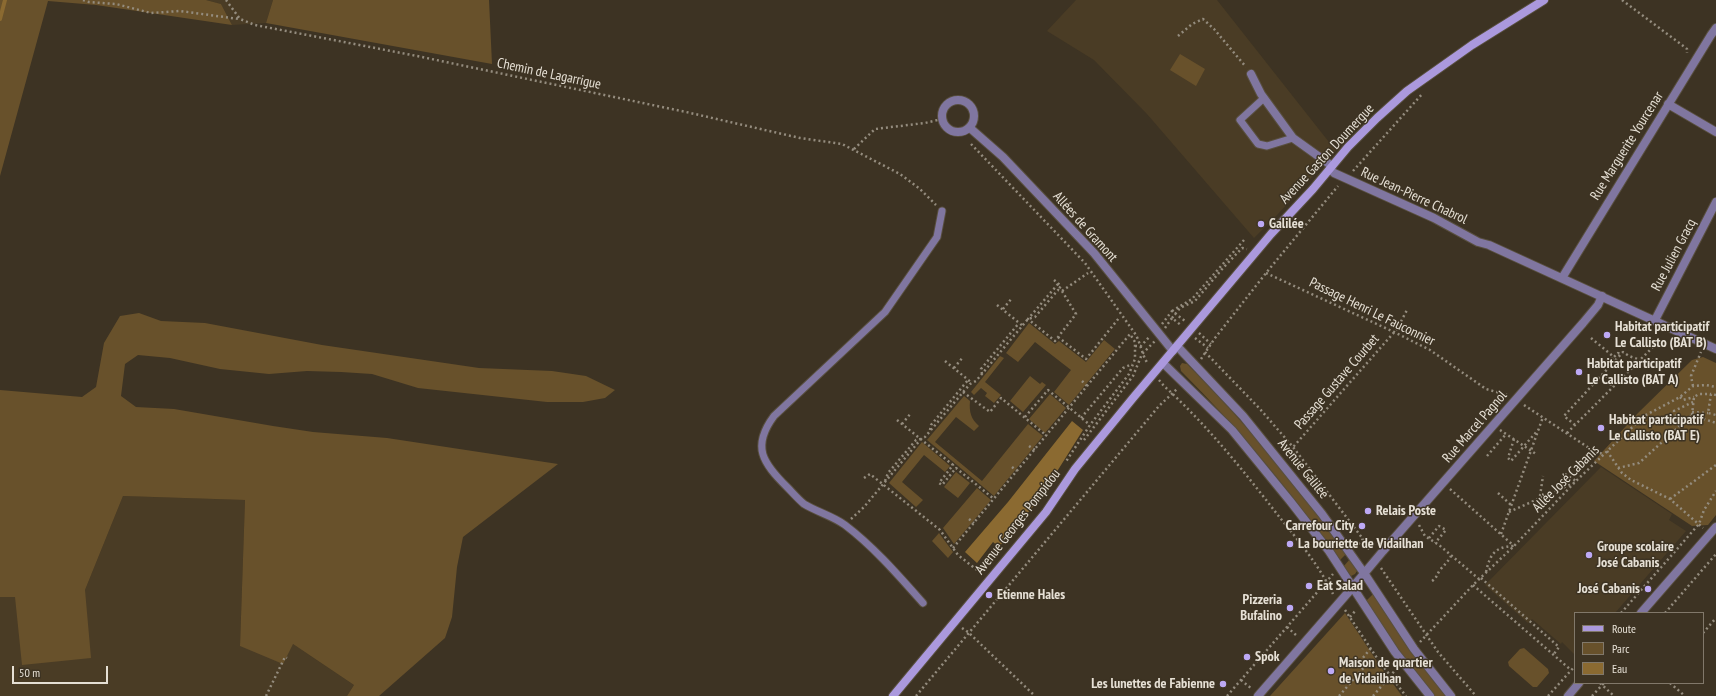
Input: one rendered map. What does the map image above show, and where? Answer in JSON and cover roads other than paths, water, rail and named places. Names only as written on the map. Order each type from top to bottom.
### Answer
[{"type":"main road","name":"Avenue Gaston Doumergue","points":[[1163,363],[1257,251],[1367,128],[1407,91],[1472,45],[1544,0]]},
{"type":"main road","name":"Avenue Georges Pompidou","points":[[893,696],[1046,512],[1075,469],[1163,363]]},
{"type":"street","name":"Rue Marguerite Yourcenar","points":[[1562,278],[1716,28]]},
{"type":"street","name":"Rue Jean-Pierre Chabrol","points":[[1251,74],[1264,98],[1293,138],[1331,167],[1334,173],[1434,218],[1478,242],[1489,244],[1716,349]]},
{"type":"street","points":[[961,100],[970,104],[973,109],[974,119],[970,128],[961,132],[956,132],[947,128],[942,119],[942,114],[947,105],[951,102],[961,100]]},
{"type":"street","points":[[1668,104],[1716,132]]},
{"type":"street","name":"Allées de Gramont","points":[[970,128],[1003,157],[1094,253],[1175,349]]},
{"type":"street","name":"Rue Julien Gracq","points":[[1655,320],[1716,202]]},
{"type":"street","name":"Rue Marcel Pagnol","points":[[1258,696],[1598,305],[1602,296]]},
{"type":"street","name":"Avenue Galilée","points":[[1175,349],[1197,366],[1243,416],[1280,461],[1322,514],[1364,573],[1414,649],[1451,696]]},
{"type":"street","points":[[1163,363],[1232,430],[1269,474],[1329,551],[1399,657],[1430,696]]},
{"type":"street","points":[[1642,612],[1716,527]]},
{"type":"street","points":[[1568,696],[1578,684]]},
{"type":"lane","points":[[1264,98],[1240,120],[1253,138],[1258,144],[1267,146],[1293,138]]},
{"type":"lane","points":[[923,603],[883,559],[844,525],[804,503],[798,498],[776,476],[764,461],[761,445],[765,428],[774,416],[885,312],[937,237],[942,211]]},
{"type":"water","points":[[1072,421],[1083,430],[1041,497],[999,547],[993,542],[977,563],[965,552],[1008,502]]},
{"type":"waterway","points":[[0,19],[5,0]]},
{"type":"place","name":"Galilée","points":[[1261,224]]},
{"type":"place","name":"Habitat participatif Le Callisto (BAT B)","points":[[1607,335]]},
{"type":"place","name":"Habitat participatif Le Callisto (BAT A)","points":[[1579,372]]},
{"type":"place","name":"Habitat participatif Le Callisto (BAT E)","points":[[1601,428]]},
{"type":"place","name":"Relais Poste","points":[[1368,511]]},
{"type":"place","name":"Carrefour City","points":[[1362,526]]},
{"type":"place","name":"La bouriette de Vidailhan","points":[[1290,544]]},
{"type":"place","name":"Groupe scolaire José Cabanis","points":[[1589,555]]},
{"type":"place","name":"Eat Salad","points":[[1309,586]]},
{"type":"place","name":"José Cabanis","points":[[1648,589]]},
{"type":"place","name":"Etienne Hales","points":[[989,595]]},
{"type":"place","name":"Pizzeria Bufalino","points":[[1290,608]]},
{"type":"place","name":"Spok","points":[[1247,657]]},
{"type":"place","name":"Maison de quartier de Vidailhan","points":[[1331,671]]},
{"type":"place","name":"Les lunettes de Fabienne","points":[[1223,684]]}]
